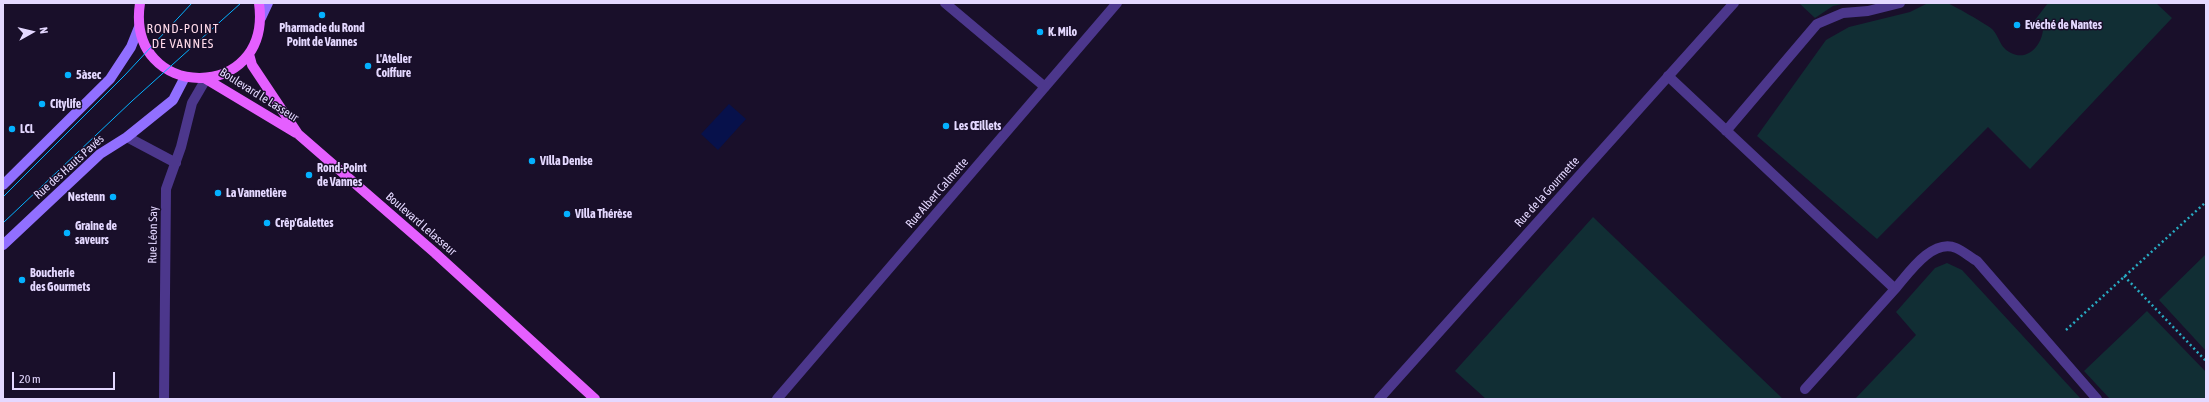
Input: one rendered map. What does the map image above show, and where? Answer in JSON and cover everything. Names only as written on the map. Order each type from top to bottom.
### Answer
[{"type":"main road","points":[[140,3],[139,27],[142,38],[152,56],[168,70],[185,77],[206,78],[230,71],[249,54],[256,42],[261,18],[259,3]]},
{"type":"main road","name":"Boulevard Lelasseur","points":[[249,54],[252,65],[298,134],[435,253],[595,399]]},
{"type":"main road","name":"Boulevard le Lasseur","points":[[206,78],[298,134]]},
{"type":"street","points":[[261,18],[268,3]]},
{"type":"street","points":[[945,3],[1045,87]]},
{"type":"street","name":"Rue Albert Calmette","points":[[777,399],[1117,3]]},
{"type":"street","name":"Rue de la Gourmette","points":[[1379,399],[1734,3]]},
{"type":"street","points":[[1726,131],[1817,24],[1843,13],[1868,11],[1900,3]]},
{"type":"street","points":[[3,185],[110,79],[132,47],[139,27]]},
{"type":"street","points":[[1668,76],[1895,289]]},
{"type":"street","name":"Rue des Hauts Pavés","points":[[3,245],[100,154],[127,137],[173,100],[185,77]]},
{"type":"street","name":"Rue Léon Say","points":[[164,399],[166,189],[176,163],[192,103],[206,78]]},
{"type":"street","points":[[127,137],[176,163]]},
{"type":"street","points":[[1805,389],[1919,261],[1936,249],[1954,247],[1977,261],[2097,399]]},
{"type":"path","points":[[2050,345],[2206,202]]},
{"type":"path","points":[[2124,276],[2206,361]]},
{"type":"green space","points":[[1799,3],[1847,3],[1833,6],[1815,18]]},
{"type":"green space","points":[[1928,3],[1947,3],[1984,23],[1995,32],[2007,51],[2018,55],[2024,55],[2034,50],[2041,40],[2043,28],[2035,20],[2048,3],[2156,3],[2172,18],[2030,169],[1988,127],[1877,239],[1757,136],[1826,40],[1849,27],[1910,12]]},
{"type":"green space","points":[[1593,217],[1783,399],[1486,399],[1455,371]]},
{"type":"green space","points":[[2206,254],[2206,351],[2159,300]]},
{"type":"green space","points":[[1947,263],[1962,270],[2081,399],[1855,399],[1916,335],[1896,312],[1935,268]]},
{"type":"green space","points":[[2147,311],[2206,372],[2206,399],[2110,399],[2084,371]]},
{"type":"shaded area","points":[[729,104],[746,119],[718,150],[701,134]]},
{"type":"tram line","points":[[3,197],[125,75],[192,3]]},
{"type":"tram line","points":[[3,223],[132,101],[241,3]]},
{"type":"place","name":"Pharmacie du Rond Point de Vannes","points":[[322,15]]},
{"type":"place","name":"Evéché de Nantes","points":[[2017,25]]},
{"type":"place","name":"K. Milo","points":[[1040,32]]},
{"type":"place","name":"L'Atelier Coiffure","points":[[368,66]]},
{"type":"place","name":"5àsec","points":[[68,75]]},
{"type":"place","name":"Citylife","points":[[42,104]]},
{"type":"place","name":"Les Œillets","points":[[946,126]]},
{"type":"place","name":"LCL","points":[[12,129]]},
{"type":"place","name":"Villa Denise","points":[[532,161]]},
{"type":"place","name":"Rond-Point de Vannes","points":[[309,175]]},
{"type":"place","name":"La Vannetière","points":[[218,193]]},
{"type":"place","name":"Nestenn","points":[[113,197]]},
{"type":"place","name":"Villa Thérèse","points":[[567,214]]},
{"type":"place","name":"Crêp'Galettes","points":[[267,223]]},
{"type":"place","name":"Graine de saveurs","points":[[67,233]]},
{"type":"place","name":"Boucherie des Gourmets","points":[[22,280]]},
{"type":"district","name":"ROND-POINT DE VANNES","points":[[183,36]]}]
